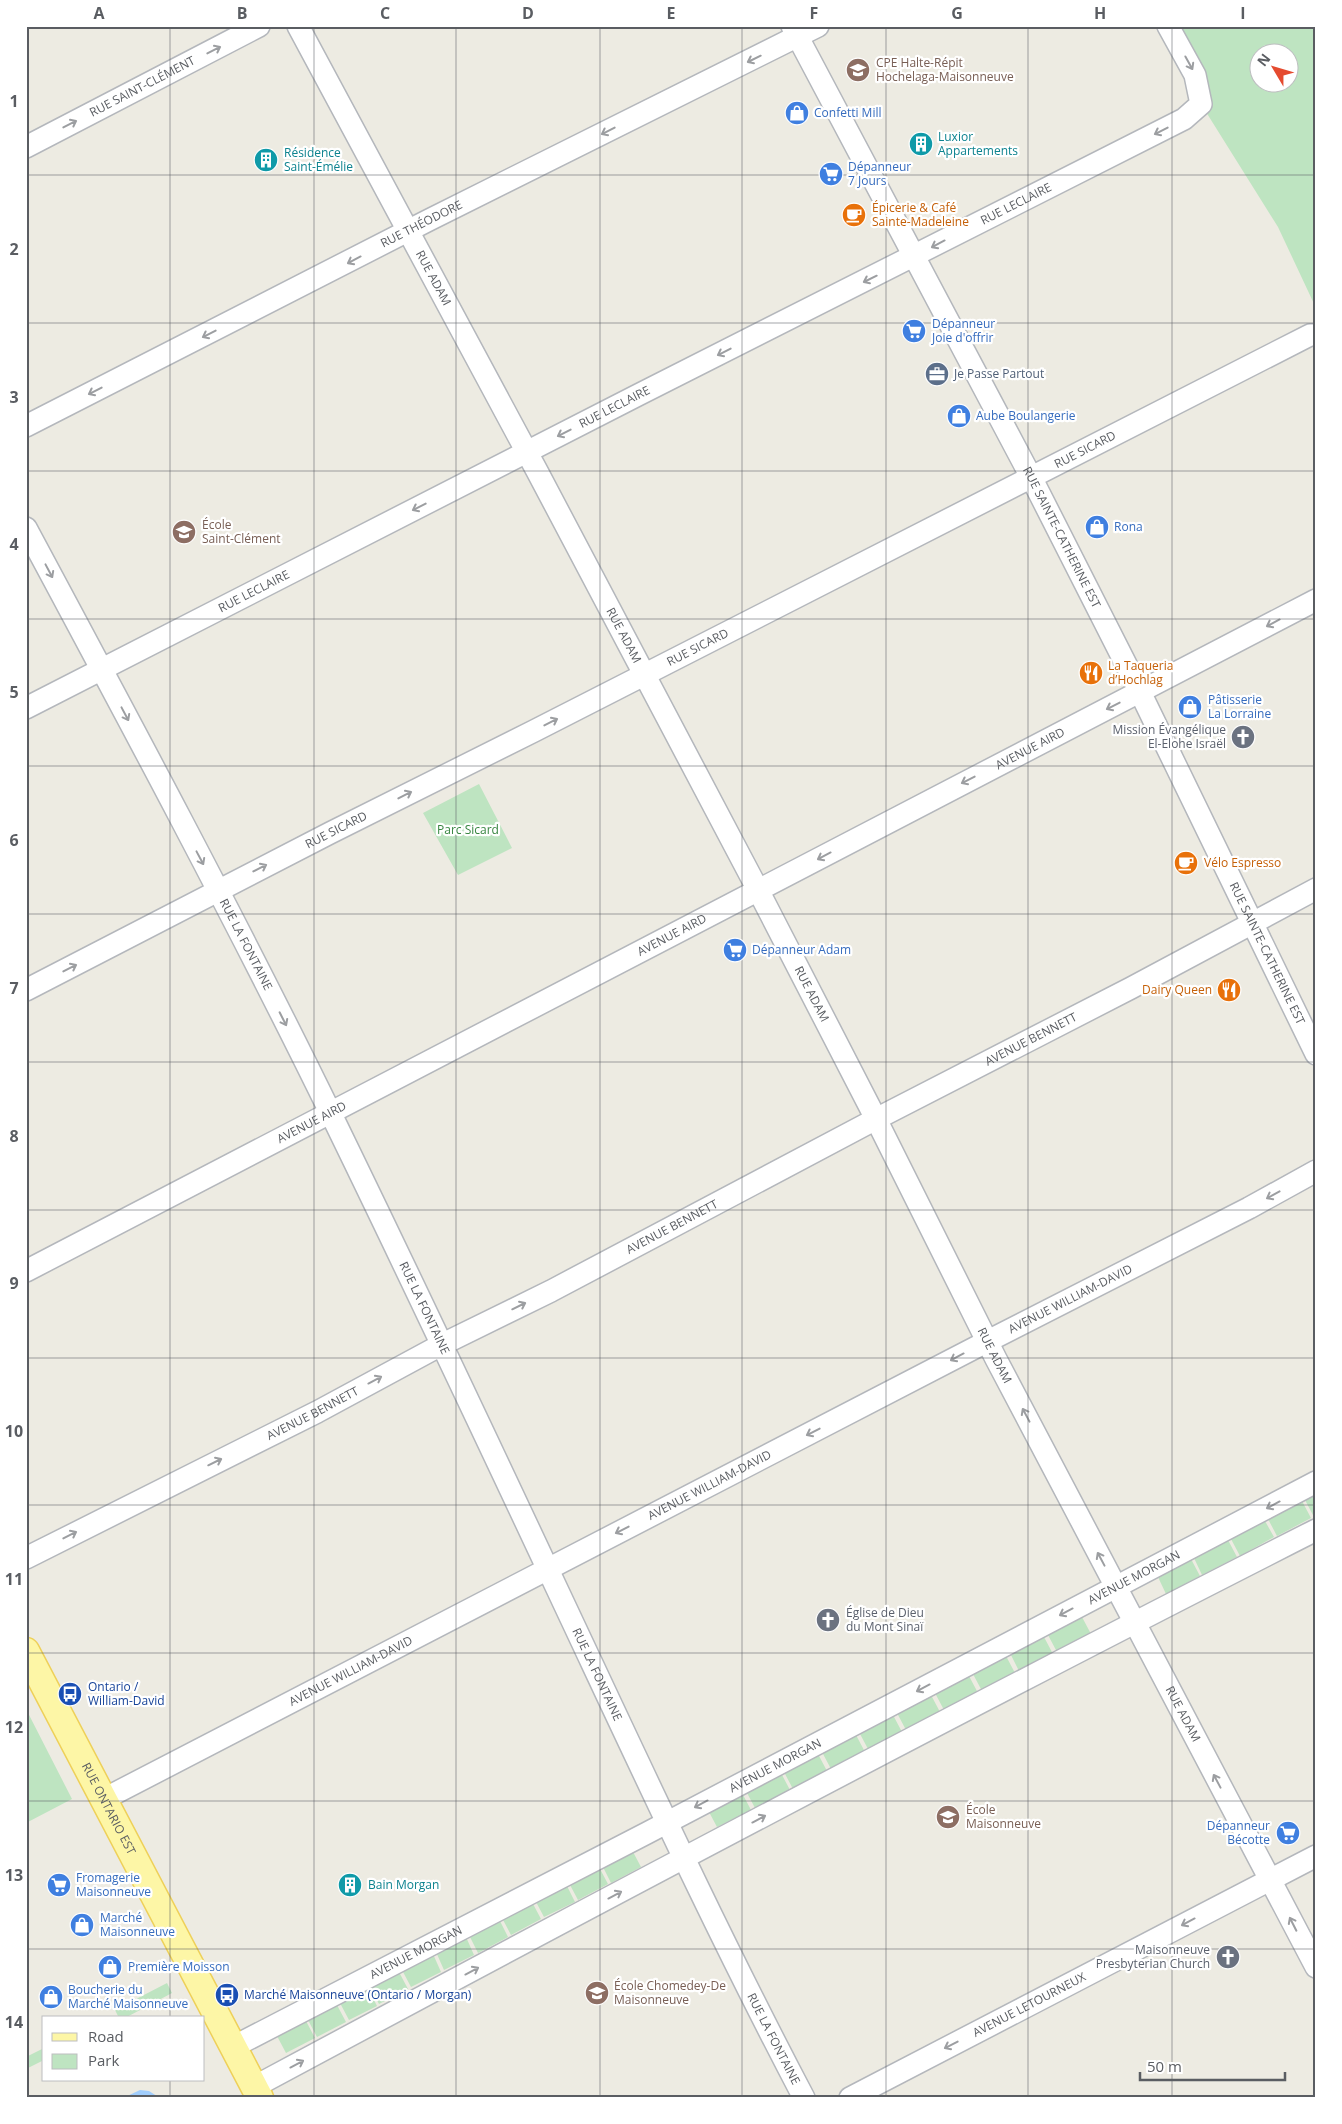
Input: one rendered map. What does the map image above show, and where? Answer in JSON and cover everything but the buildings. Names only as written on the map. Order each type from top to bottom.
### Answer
[{"type":"main road","name":"RUE ONTARIO EST","points":[[26,1652],[257,2092]]},
{"type":"street","name":"RUE SAINT-CLÉMENT","points":[[26,147],[259,26]]},
{"type":"street","name":"RUE ADAM","points":[[298,26],[527,452],[758,890],[988,1341],[1316,1968]]},
{"type":"street","name":"RUE THÉODORE","points":[[26,426],[795,32],[818,26]]},
{"type":"street","name":"RUE LECLAIRE","points":[[26,708],[1184,120],[1201,104],[1195,75],[1168,26]]},
{"type":"street","name":"RUE SAINTE-CATHERINE EST","points":[[795,32],[1031,477],[1140,692],[1316,1054]]},
{"type":"street","name":"RUE SICARD","points":[[26,990],[1310,335],[1316,335]]},
{"type":"street","name":"RUE LA FONTAINE","points":[[26,528],[102,669],[330,1112],[548,1569],[683,1859],[751,1998],[804,2098]]},
{"type":"street","name":"AVENUE AIRD","points":[[26,1271],[1316,600]]},
{"type":"street","name":"AVENUE BENNETT","points":[[26,1558],[317,1412],[441,1345],[566,1283],[876,1119],[1131,988],[1316,889]]},
{"type":"street","name":"AVENUE WILLIAM-DAVID","points":[[104,1799],[988,1341],[1249,1208],[1316,1171]]},
{"type":"street","name":"AVENUE MORGAN","points":[[233,2047],[666,1823],[1316,1482]]},
{"type":"street","points":[[257,2092],[683,1859],[1134,1622],[1316,1530]]},
{"type":"street","name":"AVENUE LETOURNEUX","points":[[850,2098],[1316,1856]]},
{"type":"green space","points":[[1159,26],[1316,26],[1316,308],[1278,227],[1201,104]]},
{"type":"green space","name":"Parc Sicard","points":[[479,784],[512,848],[458,875],[423,813]]},
{"type":"green space","points":[[1316,1495],[1316,1516],[1314,1517],[1305,1500]]},
{"type":"green space","points":[[1302,1501],[1311,1518],[1277,1536],[1268,1519]]},
{"type":"green space","points":[[1265,1521],[1274,1537],[1240,1556],[1231,1539]]},
{"type":"green space","points":[[1228,1540],[1237,1557],[1202,1575],[1194,1558]]},
{"type":"green space","points":[[1191,1559],[1200,1576],[1166,1594],[1158,1577]]},
{"type":"green space","points":[[1082,1617],[1091,1634],[1057,1652],[1048,1635]]},
{"type":"green space","points":[[1044,1637],[1053,1654],[1019,1671],[1011,1655]]},
{"type":"green space","points":[[1006,1656],[1015,1673],[982,1691],[973,1674]]},
{"type":"green space","points":[[969,1676],[978,1693],[944,1710],[935,1693]]},
{"type":"green space","points":[[931,1695],[940,1712],[906,1730],[897,1713]]},
{"type":"green space","points":[[26,1709],[72,1799],[26,1823]]},
{"type":"green space","points":[[893,1715],[902,1732],[868,1749],[859,1732]]},
{"type":"green space","points":[[856,1735],[865,1752],[831,1769],[822,1752]]},
{"type":"green space","points":[[818,1754],[827,1771],[793,1789],[784,1772]]},
{"type":"green space","points":[[781,1773],[790,1790],[755,1808],[746,1791]]},
{"type":"green space","points":[[742,1793],[751,1810],[717,1827],[708,1810]]},
{"type":"green space","points":[[632,1850],[641,1867],[611,1883],[602,1865]]},
{"type":"green space","points":[[599,1867],[608,1884],[578,1900],[569,1883]]},
{"type":"green space","points":[[566,1884],[575,1902],[544,1917],[535,1900]]},
{"type":"green space","points":[[532,1902],[541,1919],[511,1935],[502,1918]]},
{"type":"green space","points":[[499,1919],[508,1937],[478,1953],[469,1935]]},
{"type":"green space","points":[[466,1937],[474,1955],[444,1970],[436,1952]]},
{"type":"green space","points":[[433,1954],[441,1972],[411,1987],[402,1970]]},
{"type":"green space","points":[[399,1972],[408,1989],[379,2004],[370,1987]]},
{"type":"green space","points":[[167,1983],[172,1993],[129,2016],[118,2016],[115,2010]]},
{"type":"green space","points":[[368,1988],[377,2006],[349,2020],[340,2003]]},
{"type":"green space","points":[[337,2005],[346,2022],[317,2037],[308,2020]]},
{"type":"green space","points":[[306,2021],[315,2038],[286,2053],[277,2036]]},
{"type":"green space","points":[[42,2049],[42,2061],[26,2069],[26,2057]]},
{"type":"water","points":[[140,2090],[149,2091],[160,2098],[123,2098]]},
{"type":"place","name":"CPE Halte-Répit Hochelaga-Maisonneuve","points":[[858,70]]},
{"type":"place","name":"Confetti Mill","points":[[797,113]]},
{"type":"place","name":"Luxior Appartements","points":[[921,144]]},
{"type":"place","name":"Résidence Saint-Émélie","points":[[266,160]]},
{"type":"place","name":"Dépanneur 7 Jours","points":[[831,174]]},
{"type":"place","name":"Épicerie & Café Sainte-Madeleine","points":[[854,215]]},
{"type":"place","name":"Dépanneur Joie d'offrir","points":[[914,331]]},
{"type":"place","name":"Je Passe Partout","points":[[937,374]]},
{"type":"place","name":"Aube Boulangerie","points":[[959,416]]},
{"type":"place","name":"Rona","points":[[1097,527]]},
{"type":"place","name":"École Saint-Clément","points":[[184,532]]},
{"type":"place","name":"La Taqueria d’Hochlag","points":[[1091,673]]},
{"type":"place","name":"Pâtisserie La Lorraine","points":[[1190,707]]},
{"type":"place","name":"Mission Évangélique El-Elohe Israël","points":[[1243,737]]},
{"type":"place","name":"Vélo Espresso","points":[[1186,863]]},
{"type":"place","name":"Dépanneur Adam","points":[[735,950]]},
{"type":"place","name":"Dairy Queen","points":[[1229,990]]},
{"type":"place","name":"Église de Dieu du Mont Sinaï","points":[[828,1620]]},
{"type":"place","name":"Ontario / William-David","points":[[70,1694]]},
{"type":"place","name":"École Maisonneuve","points":[[948,1817]]},
{"type":"place","name":"Dépanneur Bécotte","points":[[1288,1833]]},
{"type":"place","name":"Fromagerie Maisonneuve","points":[[59,1885]]},
{"type":"place","name":"Bain Morgan","points":[[350,1885]]},
{"type":"place","name":"Marché Maisonneuve","points":[[82,1925]]},
{"type":"place","name":"Maisonneuve Presbyterian Church","points":[[1228,1957]]},
{"type":"place","name":"Première Moisson","points":[[110,1967]]},
{"type":"place","name":"École Chomedey-De Maisonneuve","points":[[597,1993]]},
{"type":"place","name":"Marché Maisonneuve (Ontario / Morgan)","points":[[227,1995]]},
{"type":"place","name":"Boucherie du Marché Maisonneuve","points":[[51,1997]]}]
